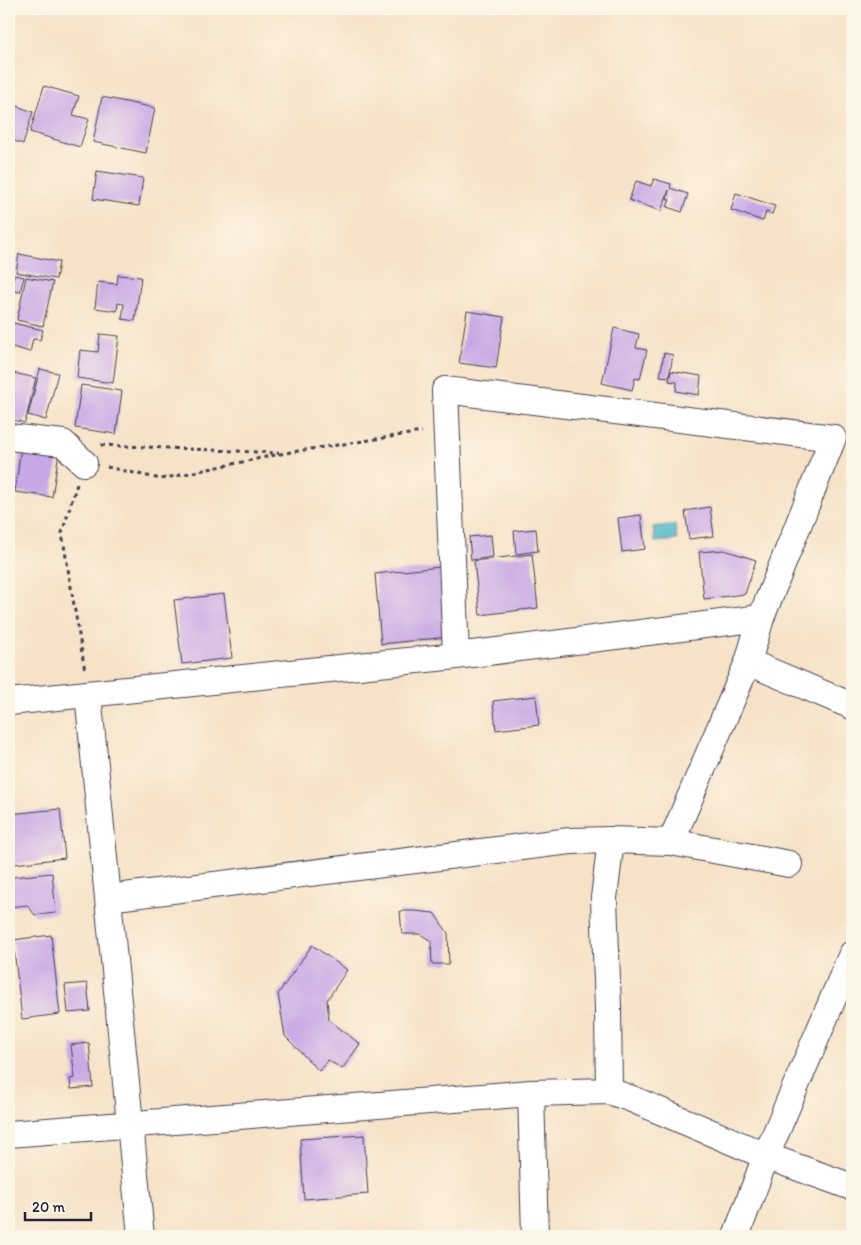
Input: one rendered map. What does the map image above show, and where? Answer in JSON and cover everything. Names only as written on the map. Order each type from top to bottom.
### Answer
[{"type":"street","points":[[456,656],[445,390],[833,438],[761,618],[748,662],[671,842]]},
{"type":"street","points":[[9,437],[63,444],[84,462]]},
{"type":"street","points":[[9,702],[456,656],[761,618]]},
{"type":"street","points":[[748,662],[852,706]]},
{"type":"street","points":[[88,694],[141,1236]]},
{"type":"street","points":[[609,1090],[604,898],[611,840]]},
{"type":"street","points":[[108,898],[570,841],[671,842],[789,864]]},
{"type":"street","points":[[736,1236],[766,1156],[850,965]]},
{"type":"street","points":[[9,1134],[531,1093],[609,1090],[766,1156],[852,1187]]},
{"type":"street","points":[[531,1093],[535,1236]]},
{"type":"path","points":[[88,694],[62,532],[84,462],[161,479],[285,453],[446,428]]},
{"type":"path","points":[[63,444],[285,453]]},
{"type":"water","points":[[675,524],[677,540],[655,542],[653,527]]},
{"type":"building","points":[[44,86],[79,96],[73,115],[89,119],[80,147],[30,132]]},
{"type":"building","points":[[102,97],[155,108],[146,153],[93,142]]},
{"type":"building","points":[[9,103],[33,112],[23,144],[9,139]]},
{"type":"building","points":[[97,171],[143,178],[139,206],[93,199]]},
{"type":"building","points":[[654,179],[671,184],[670,188],[688,194],[682,212],[667,207],[670,200],[667,199],[669,190],[661,211],[629,200],[636,181],[651,186]]},
{"type":"building","points":[[736,193],[775,206],[772,214],[766,212],[763,221],[731,210]]},
{"type":"building","points":[[19,254],[59,262],[56,279],[16,272]]},
{"type":"building","points":[[14,275],[24,277],[20,292],[9,290],[9,280],[13,280]]},
{"type":"building","points":[[118,275],[141,277],[135,321],[122,319],[124,304],[118,303],[117,311],[95,308],[98,282],[117,284]]},
{"type":"building","points":[[26,277],[53,282],[43,326],[17,320]]},
{"type":"building","points":[[467,311],[504,317],[496,368],[459,363]]},
{"type":"building","points":[[13,323],[43,330],[40,340],[33,339],[30,352],[9,346]]},
{"type":"building","points":[[614,328],[639,334],[636,348],[647,350],[640,379],[635,378],[632,390],[602,383]]},
{"type":"building","points":[[100,334],[119,336],[113,383],[77,378],[80,350],[98,352]]},
{"type":"building","points":[[664,353],[673,355],[669,377],[660,376]]},
{"type":"building","points":[[40,369],[58,373],[46,420],[28,415]]},
{"type":"building","points":[[671,371],[701,376],[699,395],[676,391],[677,382],[669,381]]},
{"type":"building","points":[[9,372],[36,378],[25,423],[9,419]]},
{"type":"building","points":[[81,385],[122,391],[116,434],[75,428]]},
{"type":"building","points":[[21,447],[59,452],[52,497],[15,492]]},
{"type":"building","points":[[710,507],[714,536],[689,539],[685,511]]},
{"type":"building","points":[[641,515],[645,549],[622,552],[618,518]]},
{"type":"building","points":[[536,529],[538,551],[516,554],[514,531]]},
{"type":"building","points":[[491,535],[493,557],[471,560],[469,537]]},
{"type":"building","points":[[724,550],[756,560],[745,594],[704,599],[699,552]]},
{"type":"building","points":[[532,554],[538,608],[480,615],[474,561]]},
{"type":"building","points":[[440,567],[447,637],[381,644],[375,574]]},
{"type":"building","points":[[224,594],[232,658],[182,664],[174,600]]},
{"type":"building","points":[[536,696],[539,725],[496,730],[493,701]]},
{"type":"building","points":[[60,809],[65,858],[14,864],[9,814]]},
{"type":"building","points":[[52,873],[56,913],[35,915],[27,905],[9,907],[13,877]]},
{"type":"building","points":[[400,911],[434,913],[448,933],[449,964],[432,964],[431,941],[420,934],[402,934]]},
{"type":"building","points":[[51,935],[60,1014],[22,1019],[13,940]]},
{"type":"building","points":[[312,945],[347,970],[327,1000],[329,1020],[360,1044],[342,1069],[328,1060],[319,1071],[285,1036],[278,994]]},
{"type":"building","points":[[87,983],[90,1011],[68,1013],[65,985]]},
{"type":"building","points":[[89,1043],[93,1087],[71,1089],[70,1079],[75,1078],[71,1045]]},
{"type":"building","points":[[364,1135],[368,1194],[304,1199],[300,1139]]}]
